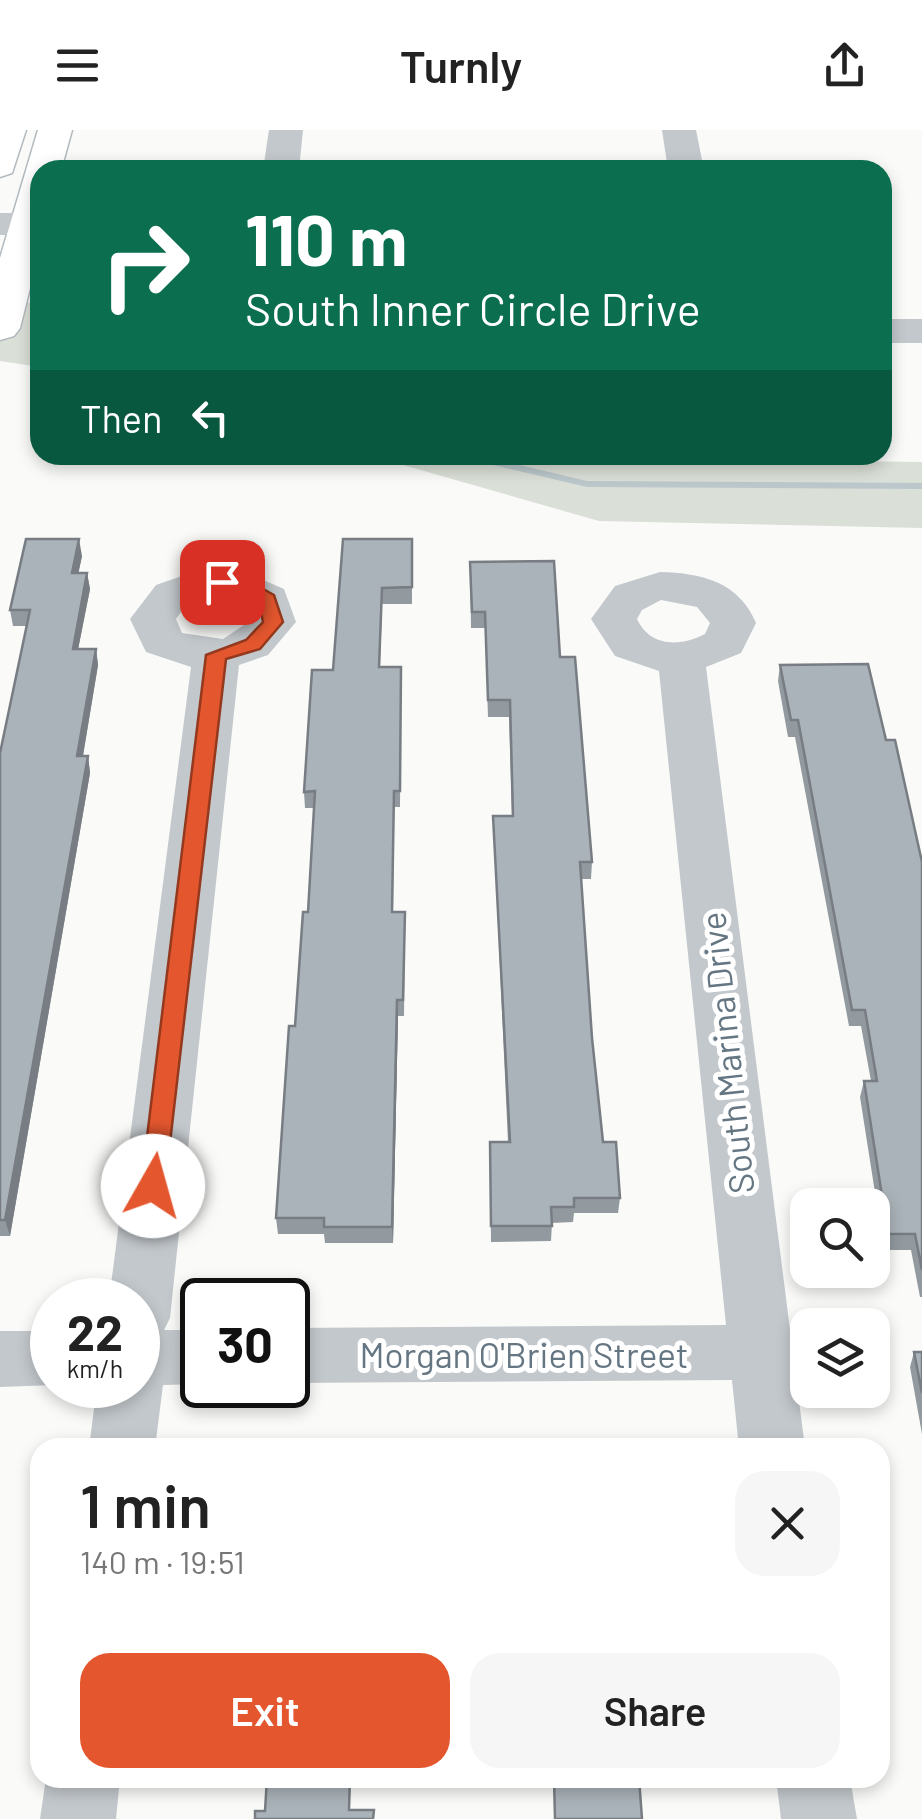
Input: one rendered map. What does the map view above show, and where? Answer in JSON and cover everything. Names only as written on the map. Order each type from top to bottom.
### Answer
[{"type":"main road","points":[[0,166],[9,130]]},
{"type":"main road","points":[[45,160],[55,130]]},
{"type":"main road","points":[[0,328],[17,267],[23,224]]},
{"type":"street","points":[[283,160],[286,130]]},
{"type":"street","points":[[679,130],[684,160]]},
{"type":"street","points":[[892,330],[922,331]]},
{"type":"street","points":[[143,1278],[216,655]]},
{"type":"street","name":"South Marina Drive","points":[[681,658],[771,1438]]},
{"type":"street","name":"Morgan O'Brien Street","points":[[310,1356],[760,1352]]},
{"type":"street","points":[[0,1359],[30,1358]]},
{"type":"street","points":[[123,1438],[127,1408]]},
{"type":"street","points":[[78,1819],[81,1788]]},
{"type":"street","points":[[815,1788],[819,1819]]},
{"type":"shaded area","points":[[30,302],[30,366],[0,361],[0,304]]},
{"type":"shaded area","points":[[922,462],[922,528],[599,521],[403,465]]},
{"type":"building","points":[[26,539],[79,539],[72,573],[87,573],[73,649],[96,649],[77,756],[88,756],[5,1220],[0,1220],[0,753],[30,610],[10,610]]},
{"type":"building","points":[[343,539],[412,539],[412,587],[382,588],[379,667],[401,667],[400,791],[394,791],[392,912],[405,912],[403,1000],[397,1000],[392,1227],[324,1227],[324,1218],[276,1218],[289,1026],[295,1026],[303,912],[308,912],[315,791],[304,792],[312,670],[333,670]]},
{"type":"building","points":[[554,561],[560,657],[575,657],[592,862],[580,862],[592,1038],[603,1142],[616,1142],[620,1198],[574,1198],[574,1207],[551,1207],[552,1226],[491,1226],[490,1142],[510,1142],[493,816],[513,816],[510,700],[488,700],[485,612],[472,612],[470,562]]},
{"type":"building","points":[[868,664],[886,740],[895,740],[922,862],[922,1270],[915,1234],[890,1234],[890,1188],[881,1188],[864,1081],[877,1081],[865,1010],[852,1010],[798,720],[791,720],[780,665]]},
{"type":"building","points":[[914,1352],[922,1352],[922,1393]]},
{"type":"building","points":[[266,1788],[350,1788],[349,1810],[374,1810],[373,1819],[255,1819],[255,1811],[265,1811]]},
{"type":"building","points":[[554,1788],[640,1788],[642,1819],[555,1819]]},
{"type":"waterway","points":[[506,465],[587,484],[922,486]]},
{"type":"route","points":[[153,1186],[216,655],[253,644],[273,622],[268,599],[240,584],[222,582]]}]
